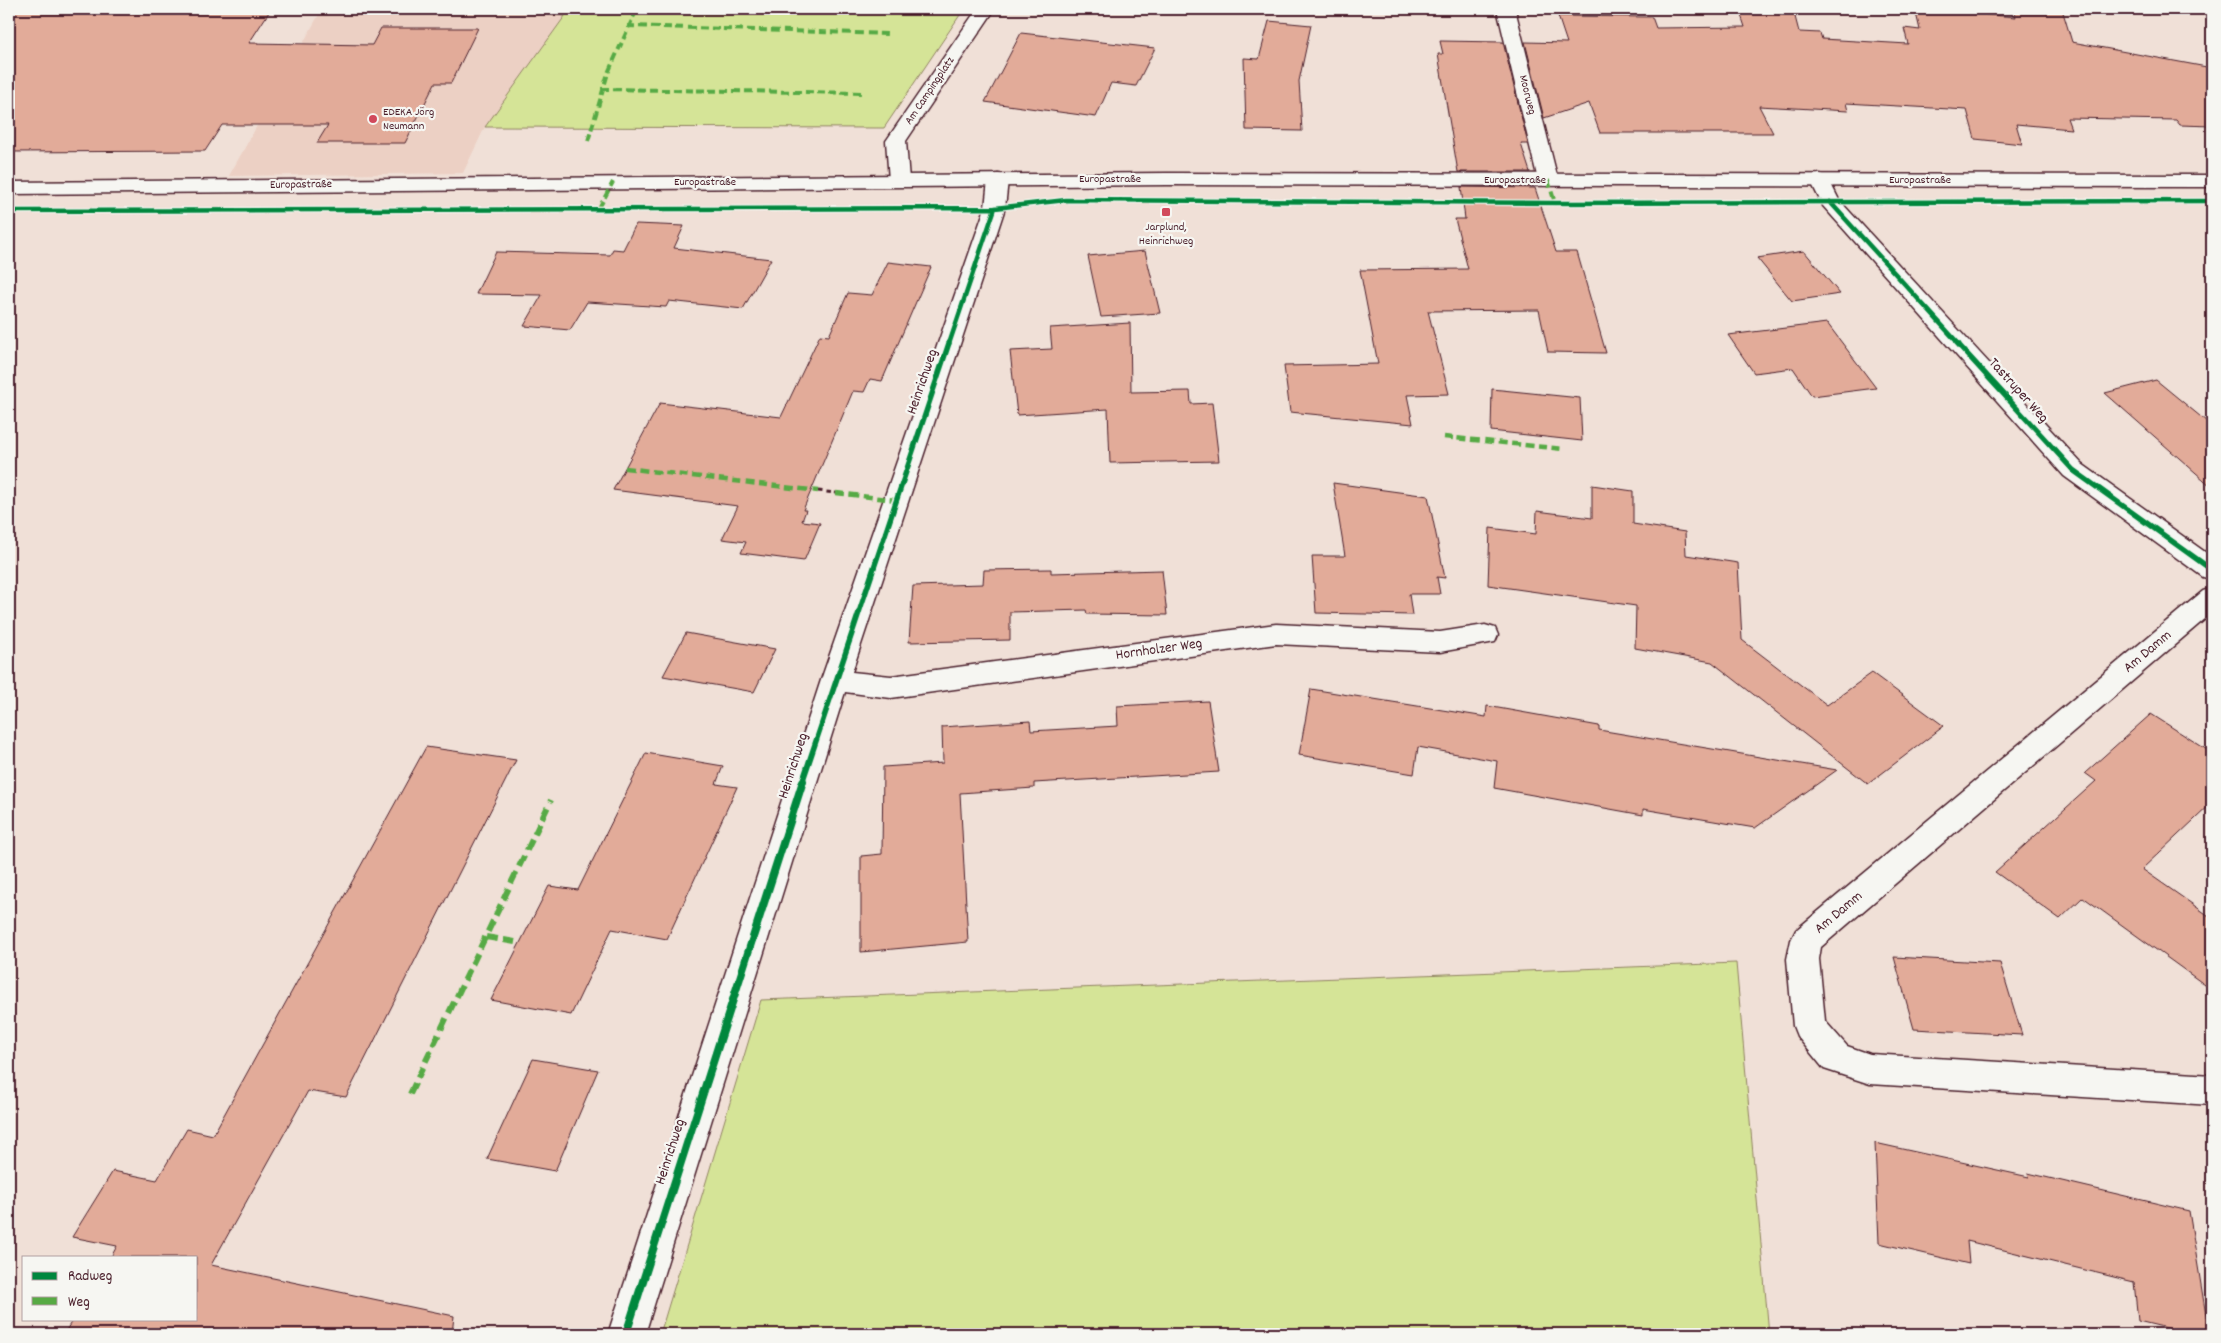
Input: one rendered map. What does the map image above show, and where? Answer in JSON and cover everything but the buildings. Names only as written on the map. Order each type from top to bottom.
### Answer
[{"type":"street","name":"Am Campingplatz","points":[[899,180],[896,141],[986,9]]},
{"type":"street","name":"Moorweg","points":[[1506,9],[1548,180]]},
{"type":"street","name":"Europastraße","points":[[9,188],[899,180],[2212,182]]},
{"type":"street","name":"Heinrichweg","points":[[626,1334],[835,680],[995,208],[998,180]]},
{"type":"street","name":"Tastruper Weg","points":[[1820,180],[1830,202],[2073,470],[2212,570]]},
{"type":"street","name":"Am Damm","points":[[2212,598],[1807,940],[1802,959],[1809,1026],[1836,1058],[1870,1069],[2212,1090]]},
{"type":"street","name":"Hornholzer Weg","points":[[835,680],[890,687],[1276,634],[1440,642],[1485,636]]},
{"type":"path","points":[[818,491],[836,493]]},
{"type":"shaded area","points":[[322,9],[507,9],[565,16],[485,127],[463,173],[229,176]]},
{"type":"green space","points":[[507,9],[964,9],[884,128],[485,127],[565,16]]},
{"type":"green space","points":[[1736,963],[1769,1334],[660,1334],[761,1000]]},
{"type":"marked path","points":[[588,141],[608,73],[621,40],[637,9]]},
{"type":"marked path","points":[[627,26],[888,34]]},
{"type":"marked path","points":[[601,89],[864,93]]},
{"type":"marked path","points":[[1548,180],[1555,203]]},
{"type":"marked path","points":[[599,208],[613,182]]},
{"type":"marked path","points":[[1444,437],[1564,449]]},
{"type":"marked path","points":[[625,468],[818,491]]},
{"type":"marked path","points":[[836,493],[896,500]]},
{"type":"marked path","points":[[410,1094],[551,800]]},
{"type":"marked path","points":[[486,937],[515,942]]},
{"type":"cycle path","points":[[9,211],[995,208],[1066,200],[1555,203],[2212,201]]},
{"type":"cycle path","points":[[1830,202],[2073,470],[2212,570]]},
{"type":"cycle path","points":[[626,1334],[835,680],[995,208]]},
{"type":"place","name":"EDEKA Jörg Neumann","points":[[373,119]]},
{"type":"place","name":"Jarplund, Heinrichweg","points":[[1166,212]]}]
